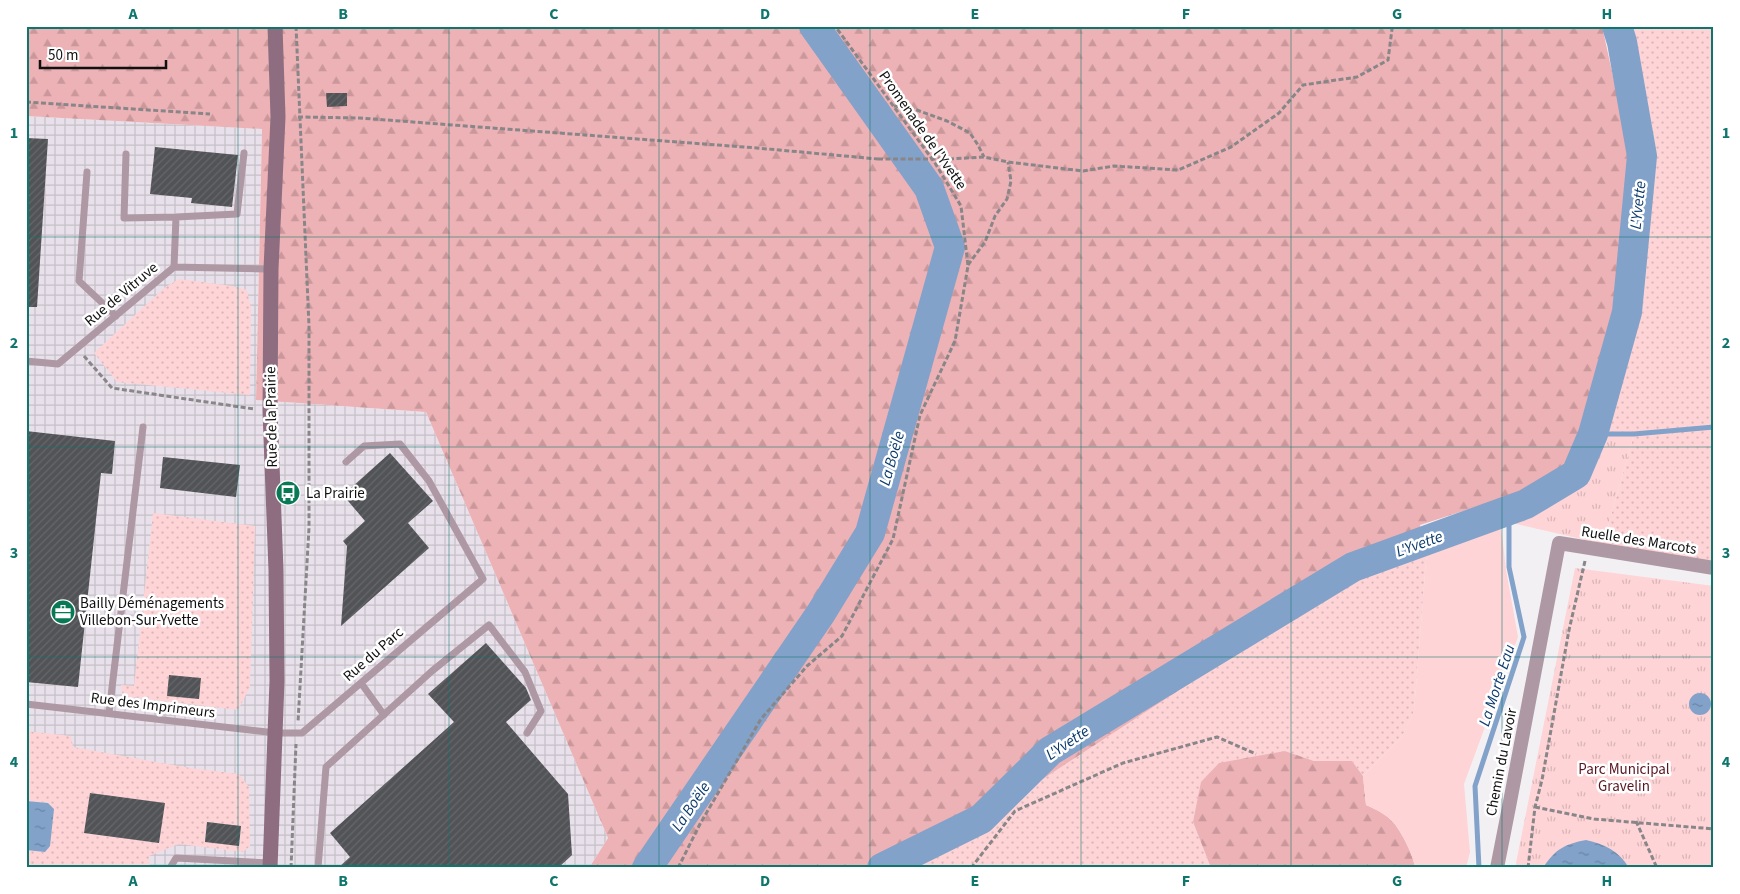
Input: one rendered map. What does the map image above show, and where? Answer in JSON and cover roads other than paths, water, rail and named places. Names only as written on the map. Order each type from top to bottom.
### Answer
[{"type":"street","name":"Rue de la Prairie","points":[[270,865],[276,733],[276,570],[270,411],[271,269],[278,117],[275,26]]},
{"type":"street","name":"Ruelle des Marcots","points":[[1559,543],[1714,568]]},
{"type":"street","name":"Chemin du Lavoir","points":[[1496,868],[1510,807],[1559,543]]},
{"type":"lane","points":[[126,154],[124,218],[237,214],[244,153]]},
{"type":"lane","points":[[87,172],[79,281],[116,316]]},
{"type":"lane","points":[[174,267],[176,217]]},
{"type":"lane","name":"Rue de Vitruve","points":[[26,361],[58,364],[174,267],[271,269]]},
{"type":"lane","points":[[109,713],[143,427]]},
{"type":"lane","name":"Rue du Parc","points":[[276,733],[302,733],[483,579],[429,481],[400,444],[364,446],[346,462]]},
{"type":"lane","points":[[318,868],[326,767],[432,671],[488,625],[525,672],[541,711],[527,733]]},
{"type":"lane","points":[[361,683],[384,715]]},
{"type":"lane","name":"Rue des Imprimeurs","points":[[26,704],[276,733]]},
{"type":"lane","points":[[170,868],[176,858],[270,865]]},
{"type":"water","points":[[1700,693],[1708,696],[1711,704],[1708,712],[1700,715],[1692,712],[1689,704],[1692,696]]},
{"type":"water","points":[[26,801],[48,803],[54,809],[50,846],[45,852],[26,850]]},
{"type":"water","points":[[1586,840],[1611,849],[1621,857],[1629,868],[1543,868],[1561,848]]},
{"type":"waterway","name":"La Boële","points":[[647,868],[821,613],[870,533],[950,247],[929,188],[814,26]]},
{"type":"waterway","name":"L'Yvette","points":[[882,868],[981,819],[1050,751],[1353,567],[1526,504],[1576,474],[1593,434],[1627,312],[1642,156],[1622,42],[1617,26]]},
{"type":"waterway","points":[[1593,434],[1634,434],[1714,427]]},
{"type":"waterway","name":"La Morte Eau","points":[[1479,868],[1475,786],[1524,637],[1509,567],[1509,510]]},
{"type":"place","name":"La Prairie","points":[[288,493]]},
{"type":"place","name":"Bailly Déménagements Villebon-Sur-Yvette","points":[[63,612]]},
{"type":"park label","name":"Parc Municipal Gravelin","points":[[1624,778]]}]
